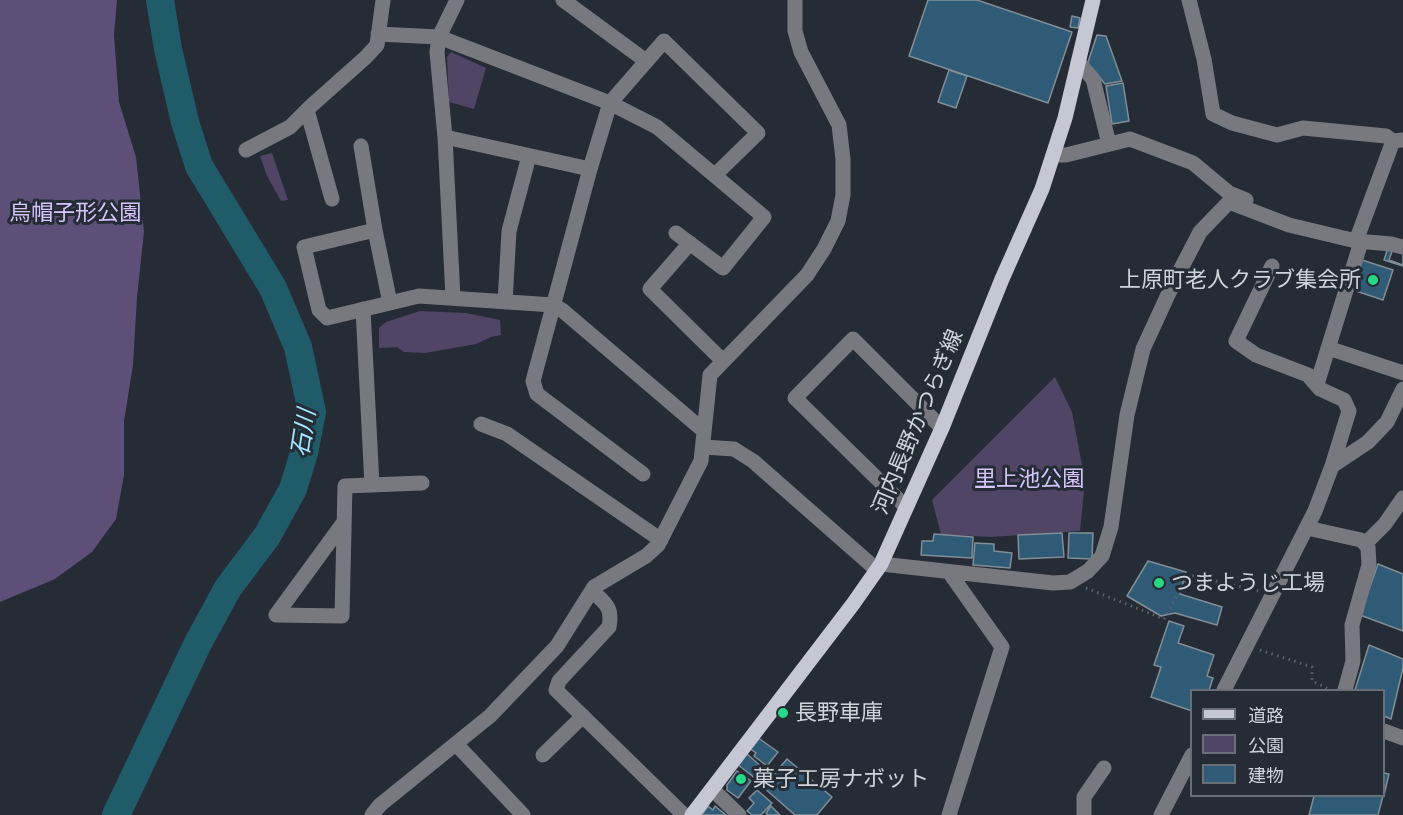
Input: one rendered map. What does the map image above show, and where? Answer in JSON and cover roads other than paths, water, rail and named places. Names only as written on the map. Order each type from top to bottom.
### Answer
[{"type":"main road","name":"河内長野かつらぎ線","points":[[692,815],[879,567],[942,428],[1002,279],[1042,189],[1065,118],[1093,0]]},
{"type":"street","points":[[246,150],[290,127],[377,45],[383,0]]},
{"type":"street","points":[[453,298],[444,138],[436,52],[439,37],[457,0]]},
{"type":"street","points":[[563,0],[646,62]]},
{"type":"street","points":[[372,815],[380,805],[490,716],[557,646],[594,587],[646,556],[661,540],[701,461],[710,375],[807,275],[824,249],[838,221],[843,195],[843,159],[839,125],[801,52],[795,31],[795,0]]},
{"type":"street","points":[[1189,0],[1204,59],[1213,114],[1232,123],[1277,135],[1303,128],[1386,136],[1398,141],[1359,241],[1317,384]]},
{"type":"street","points":[[378,34],[439,37],[610,103],[657,127],[764,217],[723,268],[676,233]]},
{"type":"street","points":[[643,474],[537,394],[533,381],[610,103],[664,41],[758,133],[715,175]]},
{"type":"street","points":[[1078,62],[1093,79],[1109,144]]},
{"type":"street","points":[[307,110],[332,199]]},
{"type":"street","points":[[444,138],[590,169]]},
{"type":"street","points":[[1053,155],[1066,155],[1130,139],[1193,163],[1229,193],[1264,207],[1289,225]]},
{"type":"street","points":[[361,146],[390,303]]},
{"type":"street","points":[[505,302],[509,231],[530,156]]},
{"type":"street","points":[[703,447],[734,449],[753,461],[879,567],[1053,583],[1070,582],[1088,571],[1102,556],[1111,527],[1127,416],[1143,349],[1200,232],[1229,202],[1289,225],[1359,241],[1403,247]]},
{"type":"street","points":[[375,230],[304,247],[319,310],[327,318],[419,296],[553,305],[562,310],[704,431]]},
{"type":"street","points":[[690,243],[650,290],[723,361]]},
{"type":"street","points":[[1225,689],[1307,528],[1332,466],[1349,411],[1344,400],[1320,389],[1308,375],[1256,355],[1236,340],[1272,266]]},
{"type":"street","points":[[363,309],[372,485]]},
{"type":"street","points":[[906,507],[795,398],[853,339],[942,428]]},
{"type":"street","points":[[1328,348],[1403,373]]},
{"type":"street","points":[[1332,466],[1368,442],[1387,422],[1403,389]]},
{"type":"street","points":[[481,424],[507,434],[661,540]]},
{"type":"street","points":[[344,522],[276,615],[342,616],[345,486],[422,483]]},
{"type":"street","points":[[1365,544],[1385,524],[1403,498]]},
{"type":"street","points":[[1307,528],[1361,540],[1368,547],[1368,565],[1352,625],[1353,661],[1345,689]]},
{"type":"street","points":[[949,572],[1002,646],[949,815]]},
{"type":"street","points":[[592,591],[608,606],[611,616],[609,627],[559,681],[556,690],[684,815]]},
{"type":"street","points":[[543,755],[583,716]]},
{"type":"street","points":[[1385,731],[1403,738]]},
{"type":"street","points":[[456,744],[523,815]]},
{"type":"street","points":[[1161,815],[1190,757]]},
{"type":"street","points":[[1084,815],[1084,797],[1104,768]]},
{"type":"street","points":[[712,789],[739,815]]},
{"type":"waterway","name":"石川","points":[[116,815],[198,643],[228,588],[267,536],[293,489],[304,453],[312,412],[298,347],[273,288],[199,166],[185,122],[168,49],[160,0]]},
{"type":"place","name":"上原町老人クラブ集会所","points":[[1373,280]]},
{"type":"place","name":"つまようじ工場","points":[[1159,583]]},
{"type":"place","name":"長野車庫","points":[[783,713]]},
{"type":"place","name":"菓子工房ナボット","points":[[741,779]]},
{"type":"park label","name":"烏帽子形公園","points":[[75,213]]},
{"type":"park label","name":"里上池公園","points":[[1029,479]]}]
